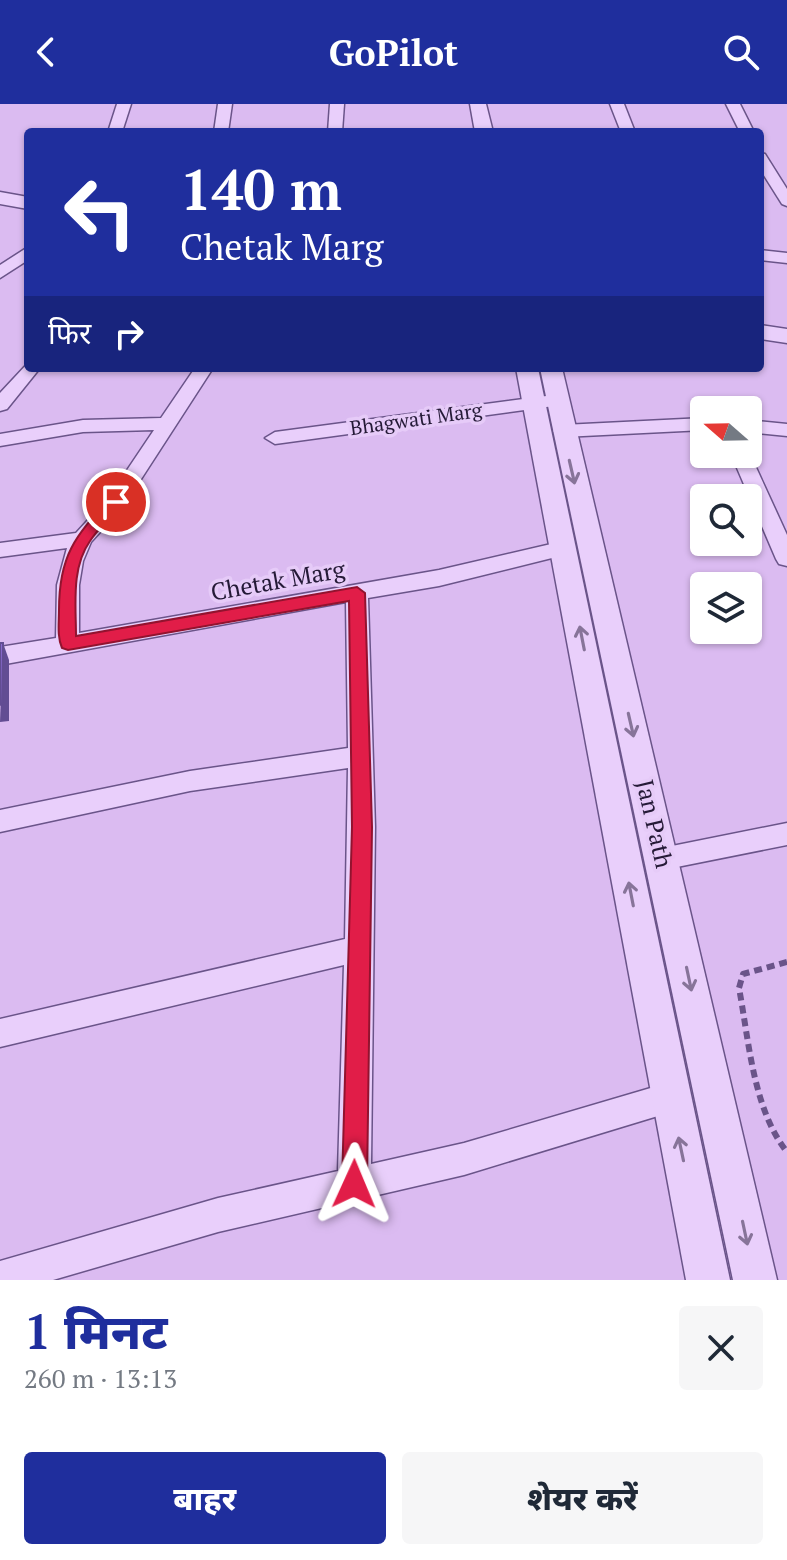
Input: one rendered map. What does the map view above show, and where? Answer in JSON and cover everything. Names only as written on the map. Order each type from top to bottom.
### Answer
[{"type":"street","points":[[116,128],[124,104]]},
{"type":"street","points":[[222,128],[225,104]]},
{"type":"street","points":[[335,128],[337,104]]},
{"type":"street","points":[[478,104],[483,128]]},
{"type":"street","points":[[617,104],[626,128]]},
{"type":"street","points":[[733,104],[745,128]]},
{"type":"street","points":[[764,164],[787,201]]},
{"type":"street","points":[[0,198],[24,202]]},
{"type":"street","points":[[0,273],[24,255]]},
{"type":"street","points":[[764,255],[787,258]]},
{"type":"street","points":[[764,333],[787,336]]},
{"type":"street","points":[[0,405],[28,372]]},
{"type":"street","points":[[68,644],[68,585],[72,561],[82,539],[116,502],[202,372]]},
{"type":"street","name":"Jan Path","points":[[529,372],[551,412],[662,859],[755,1280]]},
{"type":"street","name":"Jan Path","points":[[551,372],[551,412],[564,548],[708,1280]]},
{"type":"street","name":"Bhagwati Marg","points":[[275,438],[551,412],[690,423]]},
{"type":"street","points":[[0,440],[83,426],[169,424]]},
{"type":"street","points":[[762,427],[787,430]]},
{"type":"street","points":[[747,468],[787,559]]},
{"type":"street","points":[[0,550],[82,539]]},
{"type":"street","name":"Chetak Marg","points":[[0,656],[439,578],[564,548]]},
{"type":"street","points":[[354,1184],[361,756],[357,593]]},
{"type":"street","points":[[0,821],[190,781],[361,756]]},
{"type":"street","points":[[662,859],[787,834]]},
{"type":"street","points":[[0,1033],[360,948]]},
{"type":"street","points":[[0,1278],[218,1215],[464,1159],[671,1097]]},
{"type":"path","points":[[787,962],[743,974],[739,988],[768,1122],[778,1143],[787,1152]]},
{"type":"building","points":[[0,643],[3,643],[0,705]]},
{"type":"route","points":[[116,502],[82,539],[72,561],[68,585],[68,644],[357,593],[362,827],[354,1184]]}]
